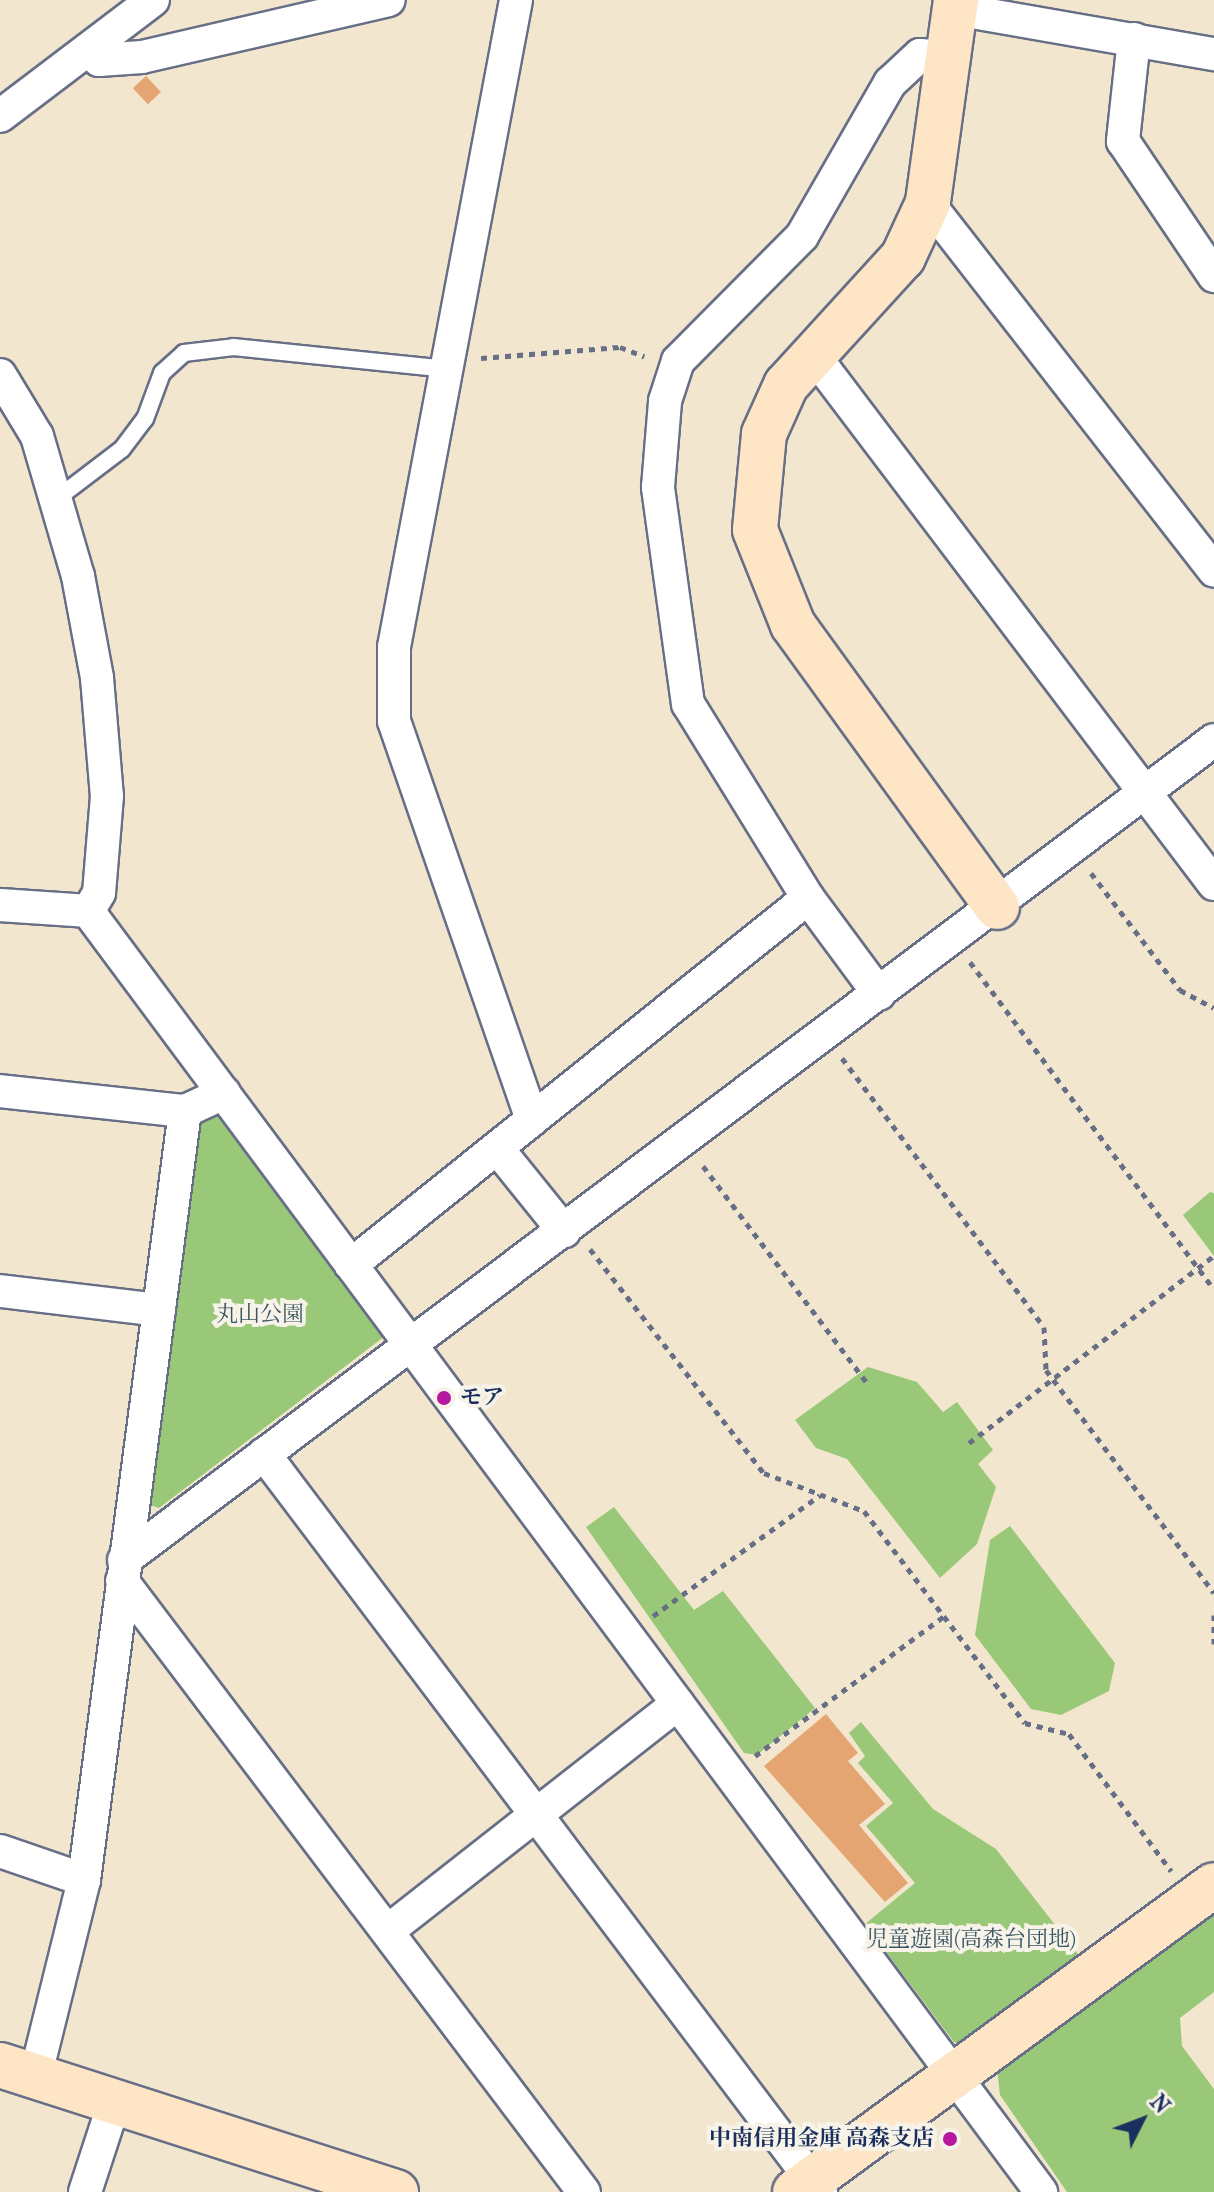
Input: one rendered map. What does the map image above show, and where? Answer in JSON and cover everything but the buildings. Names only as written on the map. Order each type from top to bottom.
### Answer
[{"type":"street","points":[[0,116],[153,0]]},
{"type":"street","points":[[88,50],[99,60],[142,57],[388,0]]},
{"type":"street","points":[[516,0],[394,647],[394,721],[532,1120]]},
{"type":"street","points":[[997,907],[793,625],[755,530],[764,434],[812,353],[903,257],[928,203],[956,5],[1214,54]]},
{"type":"street","points":[[1134,39],[1123,141],[1214,276]]},
{"type":"street","points":[[879,994],[808,898],[688,704],[658,487],[665,401],[678,361],[802,236],[890,83],[920,55],[947,57]]},
{"type":"street","points":[[928,203],[1214,571]]},
{"type":"street","points":[[812,353],[1214,884]]},
{"type":"street","points":[[0,375],[37,436],[97,678],[107,796],[99,893],[88,911]]},
{"type":"street","points":[[123,1571],[264,1454],[1073,850],[1214,740]]},
{"type":"street","points":[[351,1265],[808,898]]},
{"type":"street","points":[[0,905],[88,911],[1041,2192]]},
{"type":"street","points":[[0,1091],[185,1111],[224,1093]]},
{"type":"street","points":[[185,1111],[84,1880],[18,2071],[396,2192]]},
{"type":"street","points":[[497,1148],[567,1227]]},
{"type":"street","points":[[0,1291],[159,1310]]},
{"type":"street","points":[[264,1454],[536,1814],[809,2188],[955,2075],[1204,1893]]},
{"type":"street","points":[[123,1571],[584,2192]]},
{"type":"street","points":[[389,1930],[678,1703]]},
{"type":"street","points":[[0,1851],[84,1880]]},
{"type":"street","points":[[85,2192],[115,2100]]},
{"type":"lane","points":[[55,500],[122,449],[145,419],[162,373],[184,353],[234,347],[448,364]]},
{"type":"path","points":[[448,364],[620,347],[643,354],[651,370]]},
{"type":"path","points":[[1073,850],[1180,990],[1214,1008]]},
{"type":"path","points":[[953,939],[1214,1289]]},
{"type":"path","points":[[825,1035],[1044,1327],[1053,1379],[1214,1593]]},
{"type":"path","points":[[683,1140],[868,1384]]},
{"type":"path","points":[[567,1227],[764,1473],[864,1511],[1025,1723],[1069,1734],[1204,1893]]},
{"type":"path","points":[[969,1443],[1214,1256]]},
{"type":"path","points":[[627,1635],[820,1494]]},
{"type":"path","points":[[1214,1615],[1214,1644]]},
{"type":"path","points":[[730,1774],[944,1616]]},
{"type":"green space","name":"丸山公園","points":[[211,1115],[228,1117],[385,1336],[159,1508],[141,1502],[194,1128]]},
{"type":"green space","points":[[1210,1192],[1214,1193],[1214,1256],[1183,1215]]},
{"type":"green space","points":[[868,1367],[917,1382],[943,1412],[957,1402],[993,1450],[978,1464],[996,1487],[977,1544],[940,1578],[847,1459],[816,1448],[795,1420]]},
{"type":"green space","points":[[614,1507],[694,1610],[723,1591],[815,1708],[757,1755],[744,1753],[586,1527]]},
{"type":"green space","points":[[1010,1526],[1115,1663],[1109,1691],[1061,1715],[1031,1709],[975,1635],[990,1540]]},
{"type":"green space","name":"児童遊園(高森台団地)","points":[[861,1722],[933,1809],[996,1849],[1084,1962],[969,2046],[954,2042],[865,1924],[915,1883],[866,1826],[893,1803],[858,1763],[865,1756],[849,1733]]},
{"type":"green space","name":"児童遊園(高森台団地)","points":[[1214,1906],[1214,1992],[1180,2018],[1182,2046],[1214,2089],[1214,2192],[1067,2192],[1000,2095],[997,2069]]},
{"type":"place","name":"モア","points":[[444,1398]]},
{"type":"place","name":"中南信用金庫 高森支店","points":[[950,2139]]}]
